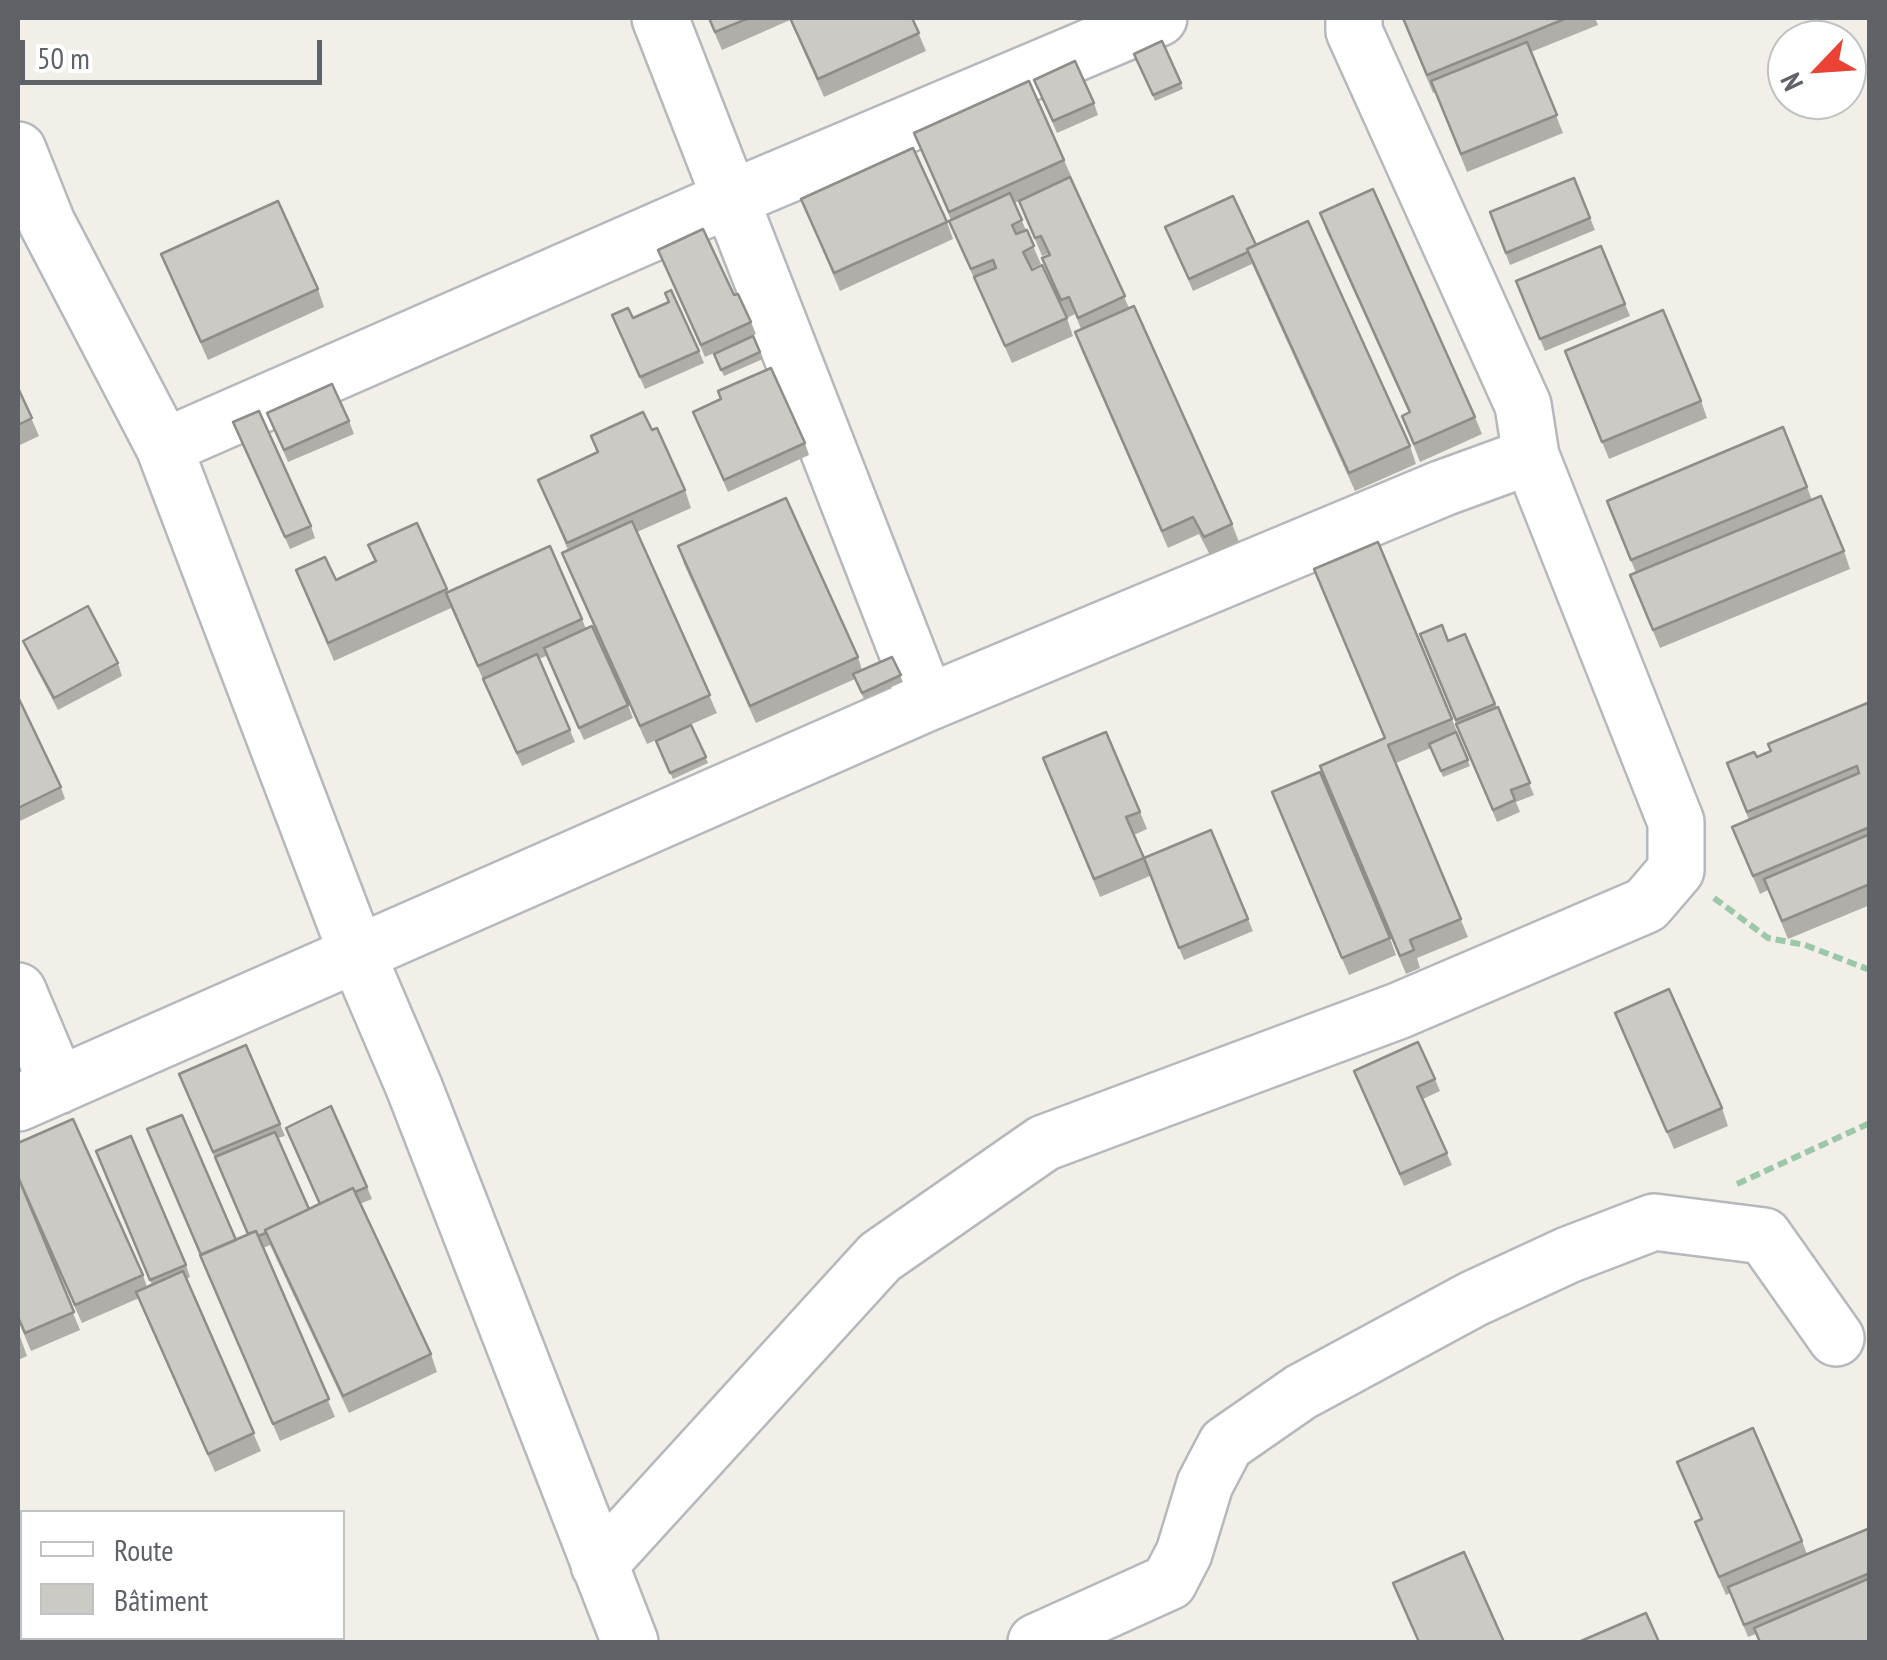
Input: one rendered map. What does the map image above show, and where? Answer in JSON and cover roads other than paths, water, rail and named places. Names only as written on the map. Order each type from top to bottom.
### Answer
[{"type":"street","points":[[660,18],[927,704]]},
{"type":"street","points":[[164,448],[730,199],[1159,18]]},
{"type":"street","points":[[599,1565],[880,1257],[1044,1142],[1398,1010],[1646,905],[1676,870],[1676,822],[1531,456],[1523,405],[1354,31],[1354,18]]},
{"type":"street","points":[[18,150],[47,224],[164,448],[358,956],[421,1106],[630,1642]]},
{"type":"street","points":[[18,991],[38,1094],[927,704],[1443,488],[1531,456]]},
{"type":"street","points":[[1036,1642],[1168,1582],[1184,1553],[1205,1484],[1226,1444],[1301,1392],[1472,1299],[1585,1248],[1654,1222],[1764,1236],[1836,1338]]}]
